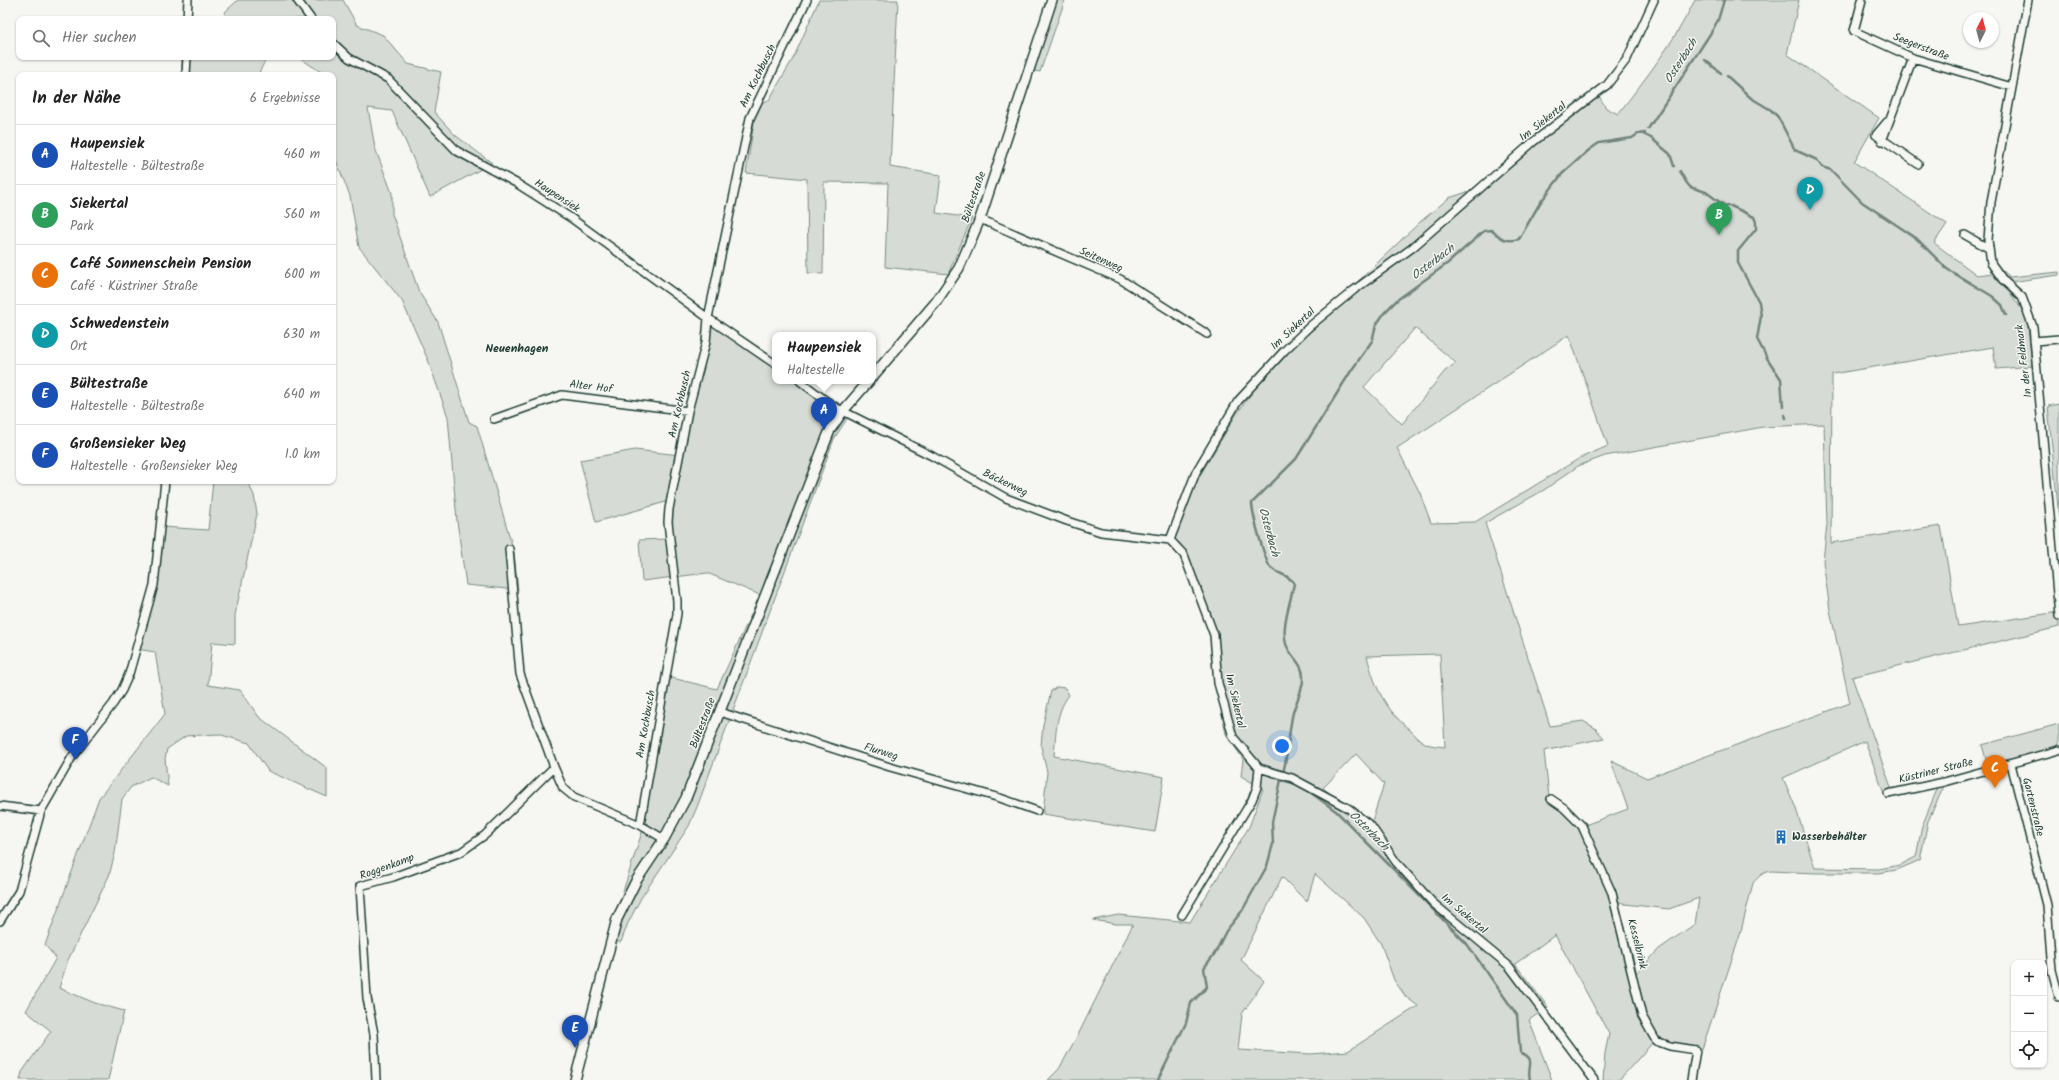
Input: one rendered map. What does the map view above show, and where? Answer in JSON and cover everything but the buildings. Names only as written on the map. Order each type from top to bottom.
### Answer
[{"type":"street","points":[[188,0],[188,16]]},
{"type":"street","points":[[296,0],[309,16]]},
{"type":"street","name":"Am Kochbusch","points":[[640,825],[677,614],[677,601],[668,522],[688,411],[706,342],[708,318],[750,118],[807,0]]},
{"type":"street","name":"Bültestraße","points":[[876,372],[936,302],[952,279],[970,245],[980,219],[1052,0]]},
{"type":"street","name":"Im Siekertal","points":[[1594,1080],[1509,966],[1433,903],[1396,862],[1371,826],[1348,808],[1286,776],[1259,768],[1233,737],[1218,683],[1214,635],[1184,556],[1170,540],[1196,472],[1238,401],[1284,350],[1310,326],[1354,290],[1412,248],[1533,142],[1607,86],[1627,59],[1654,0]]},
{"type":"street","name":"Seegerstraße","points":[[1862,0],[1854,30],[1913,58],[2012,87]]},
{"type":"street","name":"In der Feldmark","points":[[2028,0],[1990,202],[1988,248],[1990,263],[2003,280],[2022,297],[2033,327],[2059,616]]},
{"type":"street","name":"Haupensiek","points":[[336,46],[349,58],[388,79],[457,151],[516,183],[571,218],[708,318],[772,362]]},
{"type":"street","points":[[1913,58],[1882,141],[1918,164]]},
{"type":"street","points":[[186,72],[187,60]]},
{"type":"street","name":"Seitenweg","points":[[980,219],[1120,279],[1207,334]]},
{"type":"street","points":[[1965,235],[1988,248]]},
{"type":"street","points":[[2034,341],[2059,339]]},
{"type":"street","points":[[804,384],[833,406],[843,411]]},
{"type":"street","name":"Bültestraße","points":[[576,1080],[618,919],[636,881],[664,839],[686,798],[825,440],[843,411],[866,384]]},
{"type":"street","name":"Alter Hof","points":[[494,419],[562,395],[688,411]]},
{"type":"street","name":"Bäckerweg","points":[[843,411],[932,456],[1006,498],[1066,522],[1101,532],[1170,540]]},
{"type":"street","points":[[0,921],[20,891],[41,811],[72,757],[114,704],[122,690],[154,585],[165,484]]},
{"type":"street","points":[[509,549],[520,674],[563,788],[574,797],[640,825],[664,839]]},
{"type":"street","name":"Flurweg","points":[[720,712],[890,767],[1000,798],[1037,811]]},
{"type":"street","name":"Küstriner Straße","points":[[1888,794],[1944,782],[2059,750]]},
{"type":"street","name":"Gartenstraße","points":[[2011,764],[2047,905],[2052,970],[2059,997]]},
{"type":"street","name":"Roggenkamp","points":[[376,1080],[374,1034],[367,998],[360,886],[393,877],[461,852],[485,835],[554,767]]},
{"type":"street","points":[[1182,915],[1252,800],[1257,787],[1259,768]]},
{"type":"street","name":"Kesselbrink","points":[[1551,799],[1564,808],[1582,826],[1612,893],[1642,1016],[1649,1029],[1656,1041],[1670,1046],[1696,1050],[1691,1080]]},
{"type":"street","points":[[0,806],[41,811]]},
{"type":"shaded area","points":[[238,0],[343,0],[357,25],[383,35],[408,64],[441,72],[434,112],[455,135],[492,163],[430,197],[392,111],[368,108],[375,148],[392,193],[392,214],[419,292],[438,322],[469,422],[477,426],[514,552],[518,590],[466,585],[457,521],[448,417],[428,360],[402,301],[359,247],[350,196],[336,161],[336,72],[321,72],[303,60],[336,60],[336,16],[226,16],[225,12]]},
{"type":"shaded area","points":[[819,0],[898,0],[890,167],[941,175],[936,213],[972,218],[948,274],[885,267],[888,183],[824,182],[823,274],[808,273],[807,179],[746,173],[757,104],[769,100],[794,57]]},
{"type":"shaded area","points":[[1049,0],[1065,0],[1040,72],[1026,69]]},
{"type":"shaded area","points":[[1695,0],[1799,0],[1787,54],[1879,118],[1854,162],[1947,224],[1934,243],[1977,275],[1993,273],[1999,267],[2010,277],[2059,272],[2059,275],[2003,283],[2027,317],[2032,366],[1996,369],[1993,347],[1832,374],[1831,543],[1941,526],[1958,627],[2059,612],[2059,627],[1852,677],[1892,790],[1968,772],[1968,780],[1944,786],[1928,821],[1920,860],[1897,870],[1878,873],[1771,871],[1761,875],[1753,883],[1740,935],[1702,1049],[1670,1045],[1656,1039],[1619,1080],[1603,1080],[1605,1053],[1609,1034],[1555,935],[1515,964],[1548,1007],[1529,1020],[1552,1080],[1048,1080],[1059,1069],[1079,1033],[1133,924],[1116,924],[1093,920],[1118,915],[1190,922],[1249,827],[1263,789],[1241,776],[1243,759],[1226,734],[1217,688],[1214,634],[1184,556],[1169,546],[1182,511],[1199,477],[1236,415],[1263,377],[1298,341],[1319,325],[1310,322],[1349,290],[1420,222],[1449,198],[1470,191],[1531,141],[1596,91],[1606,108],[1618,114],[1660,59]],"holes":[[[1415,328],[1456,363],[1445,371],[1402,424],[1364,387]],[[1569,335],[1608,446],[1580,458],[1475,522],[1431,523],[1420,493],[1397,448]],[[1824,424],[1827,524],[1823,561],[1830,610],[1850,703],[1647,778],[1611,761],[1628,809],[1585,825],[1549,797],[1544,751],[1604,738],[1595,728],[1583,721],[1550,726],[1485,523],[1544,490],[1578,466],[1605,456],[1763,427]],[[1440,654],[1445,747],[1424,743],[1401,722],[1382,697],[1367,656]],[[1865,741],[1886,799],[1938,787],[1922,826],[1916,857],[1900,865],[1879,869],[1815,868],[1795,806],[1783,778]],[[1356,754],[1384,784],[1371,824],[1323,788]],[[1315,874],[1364,918],[1381,944],[1394,980],[1406,997],[1418,1006],[1348,1051],[1311,1054],[1238,1050],[1242,1014],[1264,981],[1241,960],[1282,877],[1307,902]],[[1699,898],[1695,924],[1659,949],[1637,973],[1618,901],[1625,904],[1669,909]]]},
{"type":"shaded area","points":[[182,60],[266,60],[260,72],[182,72]]},
{"type":"shaded area","points":[[708,323],[772,362],[772,384],[808,384],[852,411],[834,439],[689,826],[641,898],[628,923],[621,942],[607,941],[643,829],[668,677],[717,689],[760,595],[707,573],[642,581],[639,540],[667,539],[669,501],[596,522],[580,460],[635,450],[680,455]]},
{"type":"shaded area","points":[[2059,404],[2059,518],[2048,406]]},
{"type":"shaded area","points":[[213,484],[248,484],[254,495],[257,514],[235,615],[235,644],[212,642],[208,685],[240,690],[259,717],[327,768],[327,797],[268,771],[249,743],[218,734],[186,736],[167,749],[165,759],[168,786],[151,777],[131,787],[122,799],[115,853],[109,876],[68,960],[59,988],[95,1003],[124,1011],[108,1080],[20,1080],[22,1072],[51,1031],[26,1011],[56,958],[45,945],[99,798],[165,714],[155,652],[136,649],[155,585],[162,527],[208,530]]},
{"type":"shaded area","points":[[1057,687],[1065,688],[1069,695],[1064,702],[1059,717],[1054,756],[1164,777],[1155,832],[1043,814],[1047,772],[1041,746],[1043,725],[1051,691]]},
{"type":"shaded area","points":[[2059,724],[2059,745],[1988,767],[1982,745]]},
{"type":"waterway","name":"Osterbach","points":[[1648,129],[1712,31],[1718,20],[1724,0]]},
{"type":"waterway","points":[[1705,60],[1721,73]]},
{"type":"waterway","points":[[1727,76],[1751,98],[1771,110],[1778,117],[1795,150],[1817,160],[1822,167],[1831,170],[1862,202],[1916,238],[1947,269],[1992,296],[2002,305],[2006,315]]},
{"type":"waterway","name":"Osterbach","points":[[1297,784],[1281,780],[1293,712],[1303,684],[1303,673],[1299,664],[1288,649],[1285,637],[1286,621],[1294,583],[1289,578],[1271,568],[1268,564],[1259,537],[1252,503],[1296,459],[1351,371],[1372,341],[1376,325],[1385,312],[1397,300],[1448,263],[1484,231],[1491,230],[1507,240],[1519,239],[1540,203],[1562,174],[1589,150],[1599,143],[1632,138],[1638,134],[1645,133]]},
{"type":"waterway","points":[[1643,134],[1651,138],[1670,154],[1674,166]]},
{"type":"waterway","points":[[1680,171],[1690,187],[1706,192],[1725,206],[1731,206],[1754,217],[1756,229],[1738,251],[1738,263],[1759,302],[1761,316],[1757,339],[1767,358],[1781,379],[1783,407]]},
{"type":"waterway","points":[[1158,1080],[1186,1023],[1191,1003],[1207,987],[1204,968],[1215,953],[1226,931],[1242,911],[1267,866],[1273,844],[1272,822],[1281,780]]},
{"type":"waterway","name":"Osterbach","points":[[1310,792],[1337,812],[1467,944],[1517,1015],[1520,1052],[1530,1060],[1530,1080]]},
{"type":"place","name":"Schwedenstein","points":[[1810,210]]},
{"type":"place","name":"Siekertal","points":[[1719,235]]},
{"type":"place","name":"Haupensiek","points":[[824,430]]},
{"type":"place","name":"Großensieker Weg","points":[[75,760]]},
{"type":"place","name":"Café Sonnenschein Pension","points":[[1995,788]]},
{"type":"place","name":"Wasserbehälter","points":[[1781,837]]},
{"type":"place","name":"Bültestraße","points":[[575,1048]]},
{"type":"district","name":"Neuenhagen","points":[[517,348]]}]
